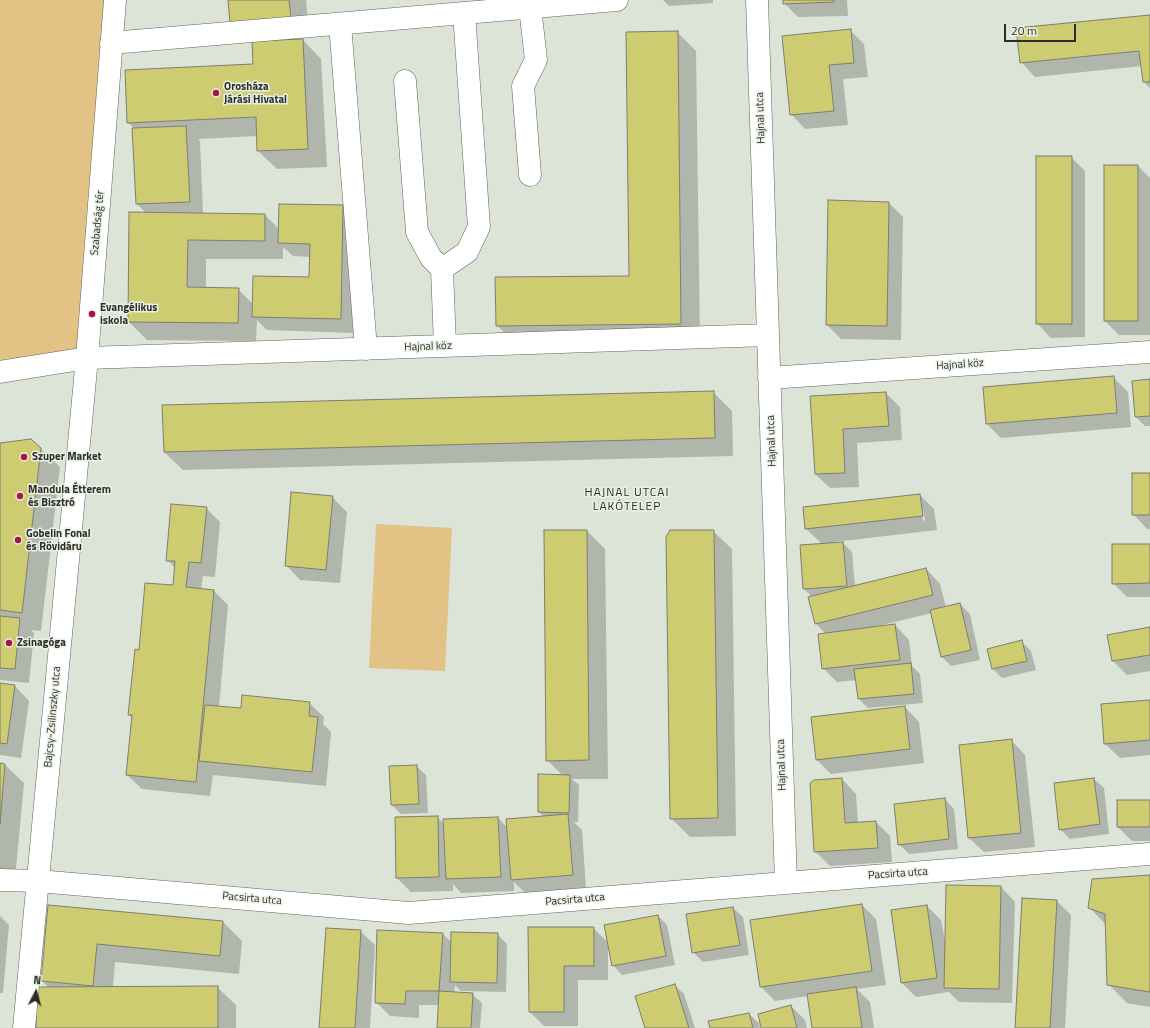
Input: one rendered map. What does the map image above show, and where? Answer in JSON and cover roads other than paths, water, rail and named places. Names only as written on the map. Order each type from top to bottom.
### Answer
[{"type":"street","name":"Szabadság tér","points":[[87,358],[114,0]]},
{"type":"street","points":[[111,43],[617,0]]},
{"type":"street","name":"Hajnal utca","points":[[757,0],[786,883]]},
{"type":"street","points":[[530,7],[536,60],[523,86],[530,176]]},
{"type":"street","points":[[442,269],[467,252],[480,227],[464,13]]},
{"type":"street","points":[[340,24],[366,349]]},
{"type":"street","points":[[405,81],[417,232],[431,258],[442,269],[445,346]]},
{"type":"street","name":"Hajnal köz","points":[[87,358],[768,335]]},
{"type":"street","name":"Hajnal köz","points":[[769,378],[1150,352]]},
{"type":"street","points":[[0,372],[87,358]]},
{"type":"street","name":"Bajcsy-Zsilinszky utca","points":[[24,1028],[87,358]]},
{"type":"street","name":"Pacsirta utca","points":[[0,880],[38,881],[409,913],[1150,854]]},
{"type":"place","name":"Orosháza Járási Hivatal","points":[[216,93]]},
{"type":"place","name":"Evangélikus iskola","points":[[92,314]]},
{"type":"place","name":"Szuper Market","points":[[24,457]]},
{"type":"place","name":"Mandula Étterem és Bisztró","points":[[20,496]]},
{"type":"place","name":"Gobelin Fonal és Rövidáru","points":[[18,540]]},
{"type":"place","name":"Zsinagóga","points":[[9,643]]},
{"type":"district","name":"HAJNAL UTCAI LAKÓTELEP","points":[[627,500]]}]
